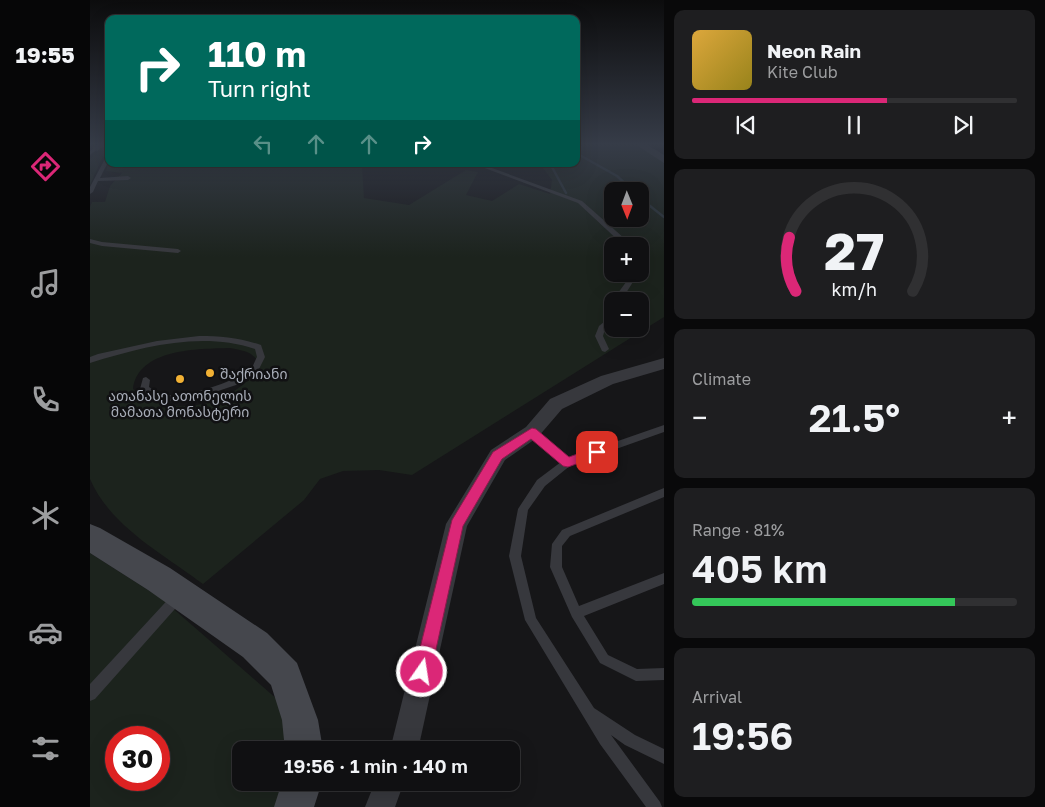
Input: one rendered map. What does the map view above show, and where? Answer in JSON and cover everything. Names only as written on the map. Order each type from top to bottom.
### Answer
[{"type":"street","points":[[406,741],[457,524],[498,455],[532,432],[556,404],[607,380],[664,363]]},
{"type":"street","points":[[90,537],[181,593],[254,645],[284,675],[300,720],[303,741]]},
{"type":"street","points":[[294,807],[299,791]]},
{"type":"street","points":[[380,807],[386,791]]},
{"type":"lane","points":[[525,182],[580,202],[590,209],[615,237]]},
{"type":"lane","points":[[90,241],[102,244],[178,250]]},
{"type":"lane","points":[[604,326],[599,336],[605,348]]},
{"type":"lane","points":[[90,360],[162,343],[210,338],[243,340],[258,347],[261,357],[255,369],[239,381],[184,397],[166,398],[144,389],[146,380]]},
{"type":"lane","points":[[655,807],[605,739],[531,620],[514,556],[523,509],[541,483],[568,462],[664,428]]},
{"type":"lane","points":[[532,432],[568,462]]},
{"type":"lane","points":[[664,492],[566,533],[557,544],[556,567],[576,613],[604,659],[636,675],[664,674]]},
{"type":"lane","points":[[576,613],[664,578]]},
{"type":"lane","points":[[90,694],[181,593]]},
{"type":"lane","points":[[588,712],[630,740],[664,758]]},
{"type":"shaded area","points":[[114,182],[363,182],[364,198],[409,205],[447,182],[473,182],[466,195],[492,201],[519,184],[550,194],[552,182],[664,182],[664,317],[649,326],[649,292],[604,292],[604,337],[632,337],[412,475],[379,470],[343,471],[320,479],[304,500],[203,584],[139,538],[110,511],[90,479],[90,207],[92,202],[105,202],[110,186]],"holes":[[[230,348],[240,350],[255,357],[260,366],[248,380],[234,391],[218,399],[184,406],[166,404],[149,399],[133,389],[137,376],[146,365],[158,358],[172,353],[202,349]]]},
{"type":"shaded area","points":[[90,553],[162,599],[278,700],[288,727],[287,741],[232,741],[232,791],[284,791],[282,807],[90,807]]},
{"type":"waterway","points":[[560,182],[566,193]]},
{"type":"waterway","points":[[649,205],[664,217]]},
{"type":"place","name":"შაქრიანი","points":[[210,373]]},
{"type":"place","name":"ათანასე ათონელის მამათა მონასტერი","points":[[180,379]]},
{"type":"route","points":[[422,672],[457,524],[498,455],[532,432],[568,462],[597,452]]}]
